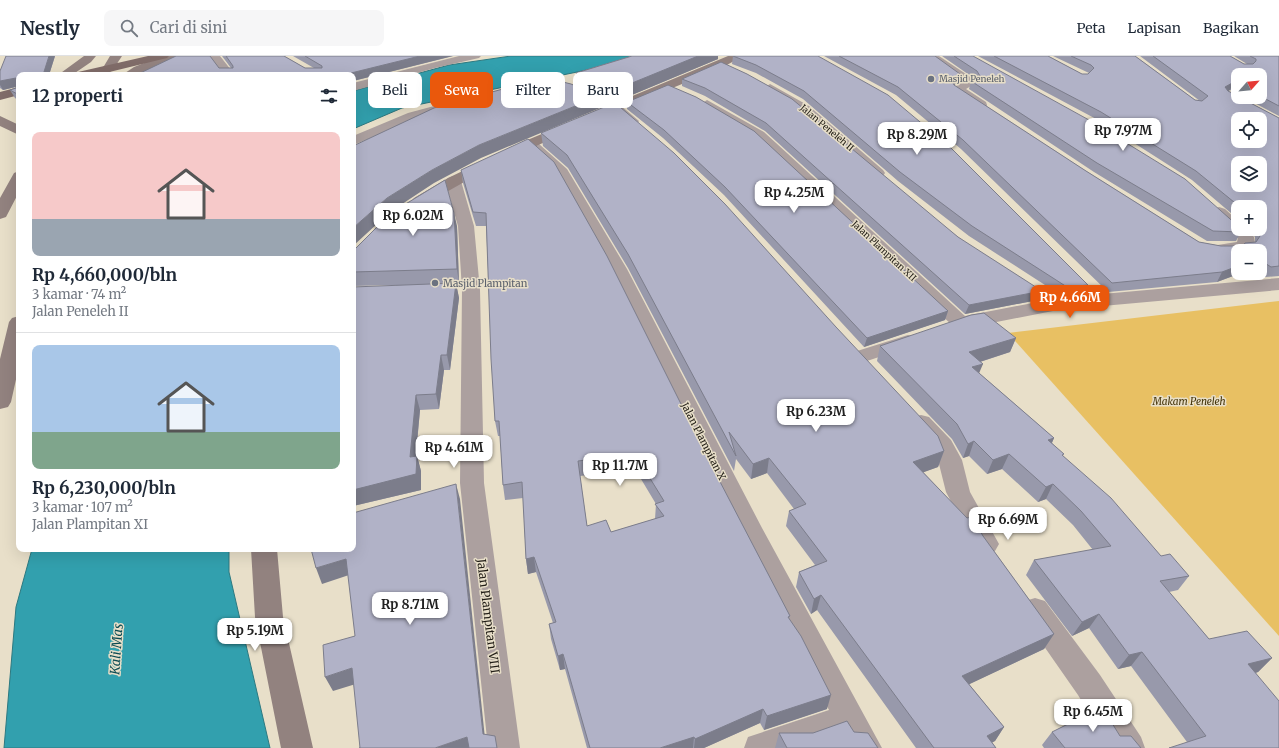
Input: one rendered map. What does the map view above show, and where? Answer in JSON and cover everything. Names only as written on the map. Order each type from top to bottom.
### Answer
[{"type":"main road","points":[[109,72],[163,56]]},
{"type":"main road","points":[[0,96],[16,92]]},
{"type":"street","points":[[69,72],[87,60],[90,56]]},
{"type":"street","points":[[96,56],[105,72]]},
{"type":"street","points":[[107,72],[116,56]]},
{"type":"street","points":[[133,72],[173,56]]},
{"type":"street","points":[[214,56],[227,72]]},
{"type":"street","points":[[420,56],[433,65]]},
{"type":"street","points":[[356,86],[433,65],[475,56]]},
{"type":"street","points":[[633,101],[737,56]]},
{"type":"street","points":[[931,56],[970,83],[957,89],[993,113]]},
{"type":"street","points":[[721,64],[739,72]]},
{"type":"street","name":"Jalan Peneleh II","points":[[759,82],[804,108],[892,185]]},
{"type":"street","name":"Jalan Plampitan XII","points":[[668,86],[690,96],[759,135],[961,323]]},
{"type":"street","points":[[356,140],[413,116],[442,108]]},
{"type":"street","points":[[411,207],[453,181],[530,144],[615,108],[642,129]]},
{"type":"street","points":[[0,120],[16,129]]},
{"type":"street","name":"Jalan Plampitan X","points":[[530,144],[562,172],[607,250],[752,535],[866,748]]},
{"type":"street","name":"Jalan Plampitan VIII","points":[[453,181],[466,226],[463,290],[462,487],[504,748]]},
{"type":"street","points":[[0,214],[16,182]]},
{"type":"street","points":[[1202,246],[1213,250],[1242,248],[1246,243],[1246,237],[1210,205]]},
{"type":"street","points":[[863,359],[961,323],[1058,304],[1096,294],[1279,284]]},
{"type":"street","points":[[1039,291],[1058,304]]},
{"type":"street","points":[[0,402],[16,335]]},
{"type":"street","points":[[907,407],[942,446],[950,460],[958,492],[986,543],[1000,563]]},
{"type":"street","points":[[264,552],[269,617],[297,748]]},
{"type":"street","points":[[1019,588],[1089,685],[1129,748]]},
{"type":"street","points":[[760,748],[850,718]]},
{"type":"green space","name":"Makam Peneleh","points":[[1279,301],[1279,636],[1008,333]]},
{"type":"water","points":[[511,56],[655,56],[565,74],[565,72],[501,72],[501,88],[493,89],[493,72],[430,72],[430,102],[422,104],[422,72],[449,65]]},
{"type":"water","points":[[368,87],[368,108],[402,108],[356,128],[356,90]]},
{"type":"water","name":"Kali Mas","points":[[31,552],[229,552],[229,572],[270,748],[4,748],[16,607]]},
{"type":"building","points":[[6,56],[49,56],[44,72],[16,72],[16,78],[0,81],[0,71]]},
{"type":"building","points":[[176,56],[210,56],[219,68],[233,68],[226,56],[284,56],[305,68],[322,68],[322,66],[305,56],[420,56],[355,72],[142,72]]},
{"type":"building","points":[[632,56],[698,56],[633,83],[633,72],[579,72]]},
{"type":"building","points":[[733,56],[818,56],[888,95],[951,148],[1088,285],[1067,287],[972,226],[900,172],[804,91],[756,65]]},
{"type":"building","points":[[839,56],[935,56],[960,74],[952,81],[954,85],[1086,171],[1199,242],[1221,246],[1231,246],[1231,269],[1222,272],[1112,283],[963,140],[898,87]]},
{"type":"building","points":[[954,56],[973,56],[1089,120],[1185,179],[1231,220],[1231,232],[1213,231],[1097,163],[971,81],[980,76],[977,71]]},
{"type":"building","points":[[994,56],[1048,56],[1082,74],[1088,74],[1094,68],[1091,65],[1071,56],[1135,56],[1195,100],[1202,101],[1208,96],[1153,56],[1230,56],[1244,64],[1253,64],[1256,59],[1250,56],[1279,56],[1279,106],[1267,100],[1267,68],[1231,68],[1231,84],[1225,87],[1231,92],[1231,104],[1252,104],[1279,118],[1279,266],[1271,267],[1267,264],[1267,244],[1244,244],[1256,242],[1260,236],[1267,236],[1267,200],[1231,200],[1196,171],[1101,112]]},
{"type":"building","points":[[721,62],[747,74],[792,99],[958,237],[1042,291],[969,305],[766,123],[705,88],[682,79]]},
{"type":"building","points":[[565,82],[573,85],[573,107],[479,145],[432,170],[387,198],[356,225],[356,145],[434,108],[493,108],[493,92],[501,90],[501,108],[565,108]]},
{"type":"building","points":[[668,85],[696,97],[754,131],[948,311],[867,338],[725,187],[664,130],[633,107],[633,100]]},
{"type":"building","points":[[16,88],[16,93],[10,90]]},
{"type":"building","points":[[602,108],[621,108],[674,153],[725,204],[836,327],[938,436],[944,451],[913,462],[967,518],[971,517],[974,520],[983,536],[1054,634],[962,676],[1004,727],[987,736],[996,748],[934,748],[821,595],[814,599],[799,572],[827,561],[789,511],[806,504],[769,458],[753,464],[729,432],[736,456],[628,254],[567,155],[541,133]]},
{"type":"building","points":[[528,139],[554,162],[607,256],[717,476],[790,616],[788,617],[801,636],[831,695],[767,716],[763,709],[695,739],[694,737],[660,748],[590,748],[563,654],[558,656],[549,624],[556,622],[534,557],[526,559],[522,482],[503,485],[499,421],[495,421],[491,359],[486,213],[473,212],[461,170]],"holes":[[[635,454],[664,501],[655,504],[664,516],[611,532],[606,520],[587,526],[578,461]]]},
{"type":"building","points":[[445,180],[454,213],[457,269],[356,272],[356,248],[379,225],[404,205]]},
{"type":"building","points":[[456,283],[447,355],[441,355],[436,394],[416,395],[410,457],[417,456],[416,474],[356,489],[356,287]]},
{"type":"building","points":[[984,313],[1016,338],[969,352],[983,364],[972,367],[1054,438],[1048,440],[1064,454],[1062,455],[1111,498],[1161,556],[1170,554],[1189,576],[1160,581],[1209,639],[1247,631],[1272,658],[1248,664],[1279,701],[1279,748],[1169,748],[1206,736],[1142,652],[1129,655],[1099,614],[1082,622],[1034,560],[1111,546],[1081,511],[1053,484],[1046,487],[1009,454],[993,460],[974,441],[968,444],[957,424],[880,346],[971,315]]},
{"type":"building","points":[[456,484],[483,734],[495,736],[497,748],[469,748],[467,737],[435,748],[360,748],[352,668],[325,677],[323,645],[355,636],[346,559],[316,568],[312,552],[356,552],[356,512]]},
{"type":"building","points":[[1102,707],[1120,736],[1131,736],[1141,748],[1065,748],[1052,732]]},
{"type":"building","points":[[847,721],[854,732],[868,733],[878,748],[787,748],[779,733],[813,733]]},
{"type":"place","name":"Masjid Peneleh","points":[[931,79]]},
{"type":"place","name":"Masjid Plampitan","points":[[435,283]]}]
